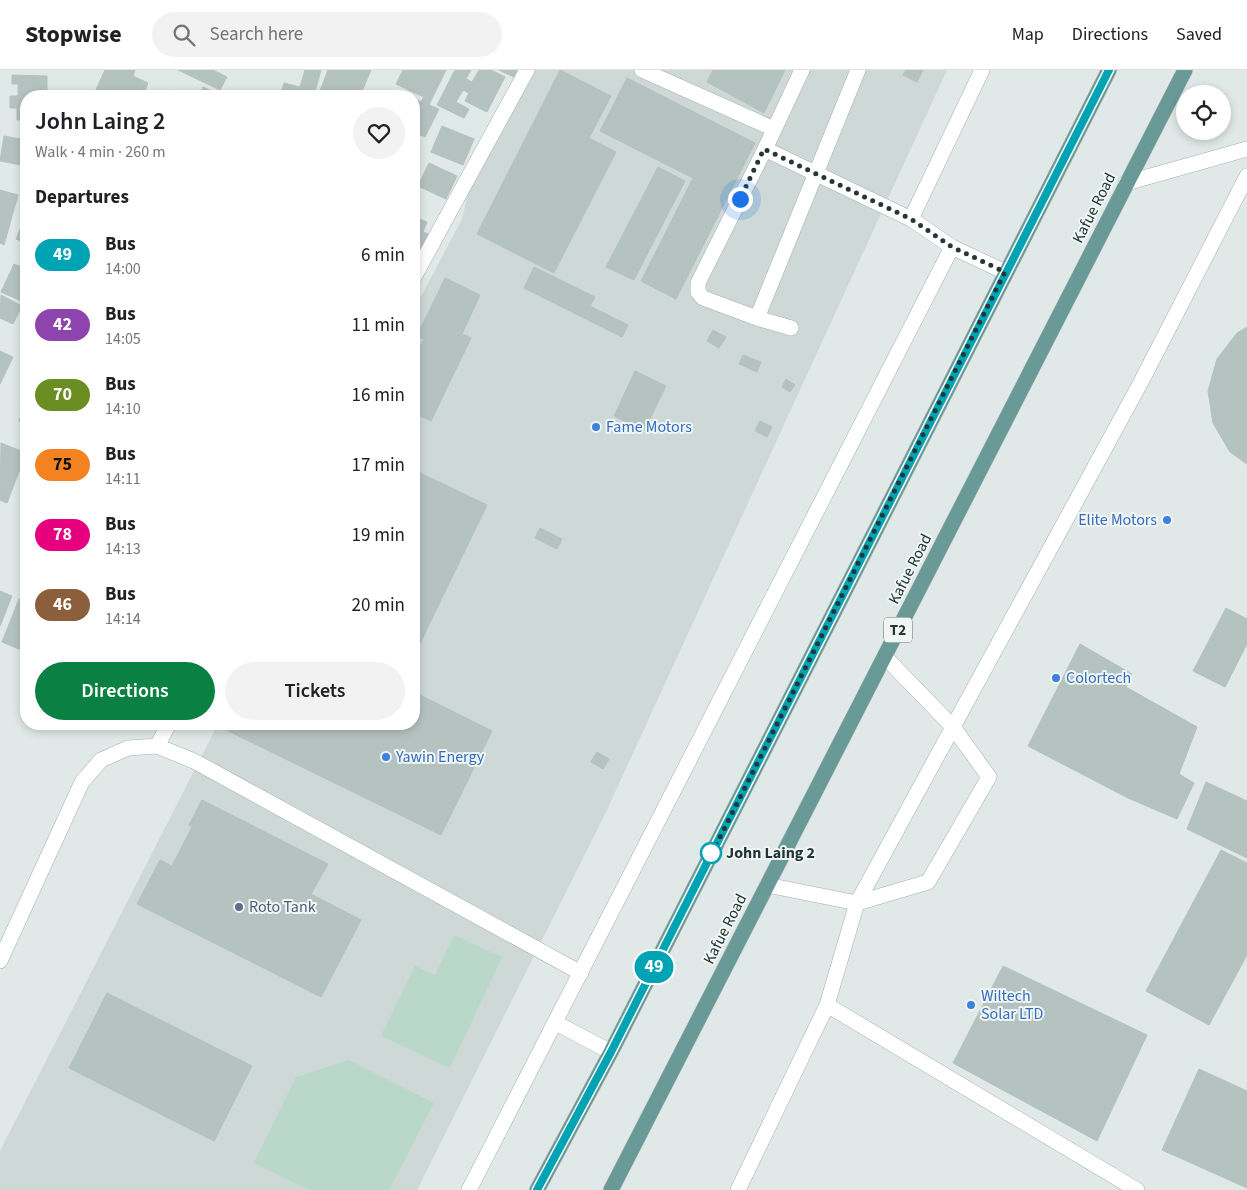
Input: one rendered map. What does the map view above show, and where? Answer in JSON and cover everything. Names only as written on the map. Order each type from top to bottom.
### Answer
[{"type":"main road","points":[[537,1190],[611,1052],[1109,70]]},
{"type":"main road","name":"Kafue Road","points":[[611,1190],[1185,70]]},
{"type":"street","points":[[420,265],[527,70]]},
{"type":"street","points":[[642,70],[774,129]]},
{"type":"street","points":[[791,328],[757,318],[703,298],[698,292],[698,283],[802,70]]},
{"type":"street","points":[[757,318],[814,174],[858,70]]},
{"type":"street","points":[[911,219],[982,70]]},
{"type":"street","points":[[764,149],[911,219],[952,247],[1005,272]]},
{"type":"street","points":[[1126,183],[1247,149]]},
{"type":"street","points":[[738,1190],[827,1005],[857,903],[1141,382],[1247,176]]},
{"type":"street","points":[[469,1190],[582,973],[952,247]]},
{"type":"street","points":[[767,885],[857,903],[928,882],[989,777],[953,727],[885,657]]},
{"type":"street","points":[[157,746],[166,730]]},
{"type":"street","points":[[0,962],[82,782],[101,760],[128,748],[157,746],[194,761],[582,973]]},
{"type":"street","points":[[827,1005],[1137,1190]]},
{"type":"street","points":[[556,1023],[611,1052]]},
{"type":"shaded area","points":[[520,70],[947,70],[606,812],[417,1190],[0,1190],[0,1151],[215,730],[420,730],[420,299],[462,219],[470,185]]},
{"type":"green space","points":[[454,935],[502,957],[450,1068],[381,1036],[415,966],[435,975]]},
{"type":"green space","points":[[349,1060],[434,1103],[389,1190],[309,1190],[254,1163],[296,1077]]},
{"type":"building","points":[[105,70],[135,70],[133,76],[148,83],[145,90],[96,90]]},
{"type":"building","points":[[178,70],[213,70],[227,77],[220,90]]},
{"type":"building","points":[[305,70],[321,70],[316,90],[282,90],[284,83],[300,87]]},
{"type":"building","points":[[328,70],[371,70],[363,90],[320,90]]},
{"type":"building","points":[[403,70],[446,70],[429,105],[439,109],[425,137],[420,135],[420,102],[424,97],[420,95],[420,90],[409,90],[396,84]]},
{"type":"building","points":[[455,70],[471,70],[466,79],[472,82],[479,70],[491,70],[505,77],[487,112],[465,101],[469,93],[463,90],[456,102],[469,109],[464,118],[437,105]]},
{"type":"building","points":[[499,70],[517,70],[514,77]]},
{"type":"building","points":[[560,70],[611,96],[589,138],[616,152],[554,273],[477,234]]},
{"type":"building","points":[[713,70],[785,70],[764,113],[707,82]]},
{"type":"building","points":[[906,70],[923,70],[917,82],[903,75]]},
{"type":"building","points":[[12,75],[47,76],[47,90],[20,90],[20,120],[17,120],[17,108],[10,108],[10,96],[18,96],[18,84],[12,84]]},
{"type":"building","points":[[627,78],[755,143],[676,299],[641,281],[693,178],[600,131]]},
{"type":"building","points":[[442,126],[474,139],[463,165],[431,152]]},
{"type":"building","points":[[4,136],[20,139],[20,165],[0,161]]},
{"type":"building","points":[[429,163],[457,176],[446,199],[420,187],[420,182]]},
{"type":"building","points":[[658,167],[685,181],[634,280],[606,267]]},
{"type":"building","points":[[0,190],[18,195],[4,245],[0,243]]},
{"type":"building","points":[[420,219],[427,222],[423,232],[434,236],[428,251],[420,248]]},
{"type":"building","points":[[20,229],[20,241],[16,239]]},
{"type":"building","points":[[14,264],[20,266],[20,300],[1,292]]},
{"type":"building","points":[[534,267],[595,297],[590,306],[628,325],[622,337],[524,288]]},
{"type":"building","points":[[445,278],[480,295],[462,334],[471,338],[431,421],[420,416],[420,347],[424,339],[420,337],[420,330]]},
{"type":"building","points":[[1,295],[20,305],[20,310],[13,324],[0,318]]},
{"type":"building","points":[[1247,327],[1247,464],[1230,452],[1213,423],[1208,391],[1217,359],[1237,333]]},
{"type":"building","points":[[713,330],[726,337],[719,348],[707,341]]},
{"type":"building","points":[[0,351],[13,357],[0,384]]},
{"type":"building","points":[[743,355],[761,362],[757,372],[739,364]]},
{"type":"building","points":[[635,371],[666,386],[644,431],[614,416]]},
{"type":"building","points":[[786,379],[795,385],[790,392],[782,387]]},
{"type":"building","points":[[760,421],[772,427],[767,437],[755,431]]},
{"type":"building","points":[[1,443],[20,451],[20,469],[7,503],[0,500]]},
{"type":"building","points":[[420,473],[487,505],[420,644]]},
{"type":"building","points":[[540,528],[562,539],[557,549],[535,538]]},
{"type":"building","points":[[0,591],[12,596],[0,626]]},
{"type":"building","points":[[19,599],[20,650],[2,642]]},
{"type":"building","points":[[1226,608],[1247,619],[1247,644],[1225,687],[1193,671]]},
{"type":"building","points":[[1080,644],[1132,674],[1126,687],[1197,727],[1179,774],[1194,783],[1177,819],[1128,798],[1028,746]]},
{"type":"building","points":[[420,695],[492,731],[441,835],[226,730],[420,730]]},
{"type":"building","points":[[597,752],[609,759],[603,769],[591,762]]},
{"type":"building","points":[[1206,782],[1247,801],[1247,858],[1187,829]]},
{"type":"building","points":[[202,800],[328,864],[311,894],[361,920],[321,997],[137,904],[160,860],[172,866],[192,827],[189,825]]},
{"type":"building","points":[[1221,850],[1247,863],[1247,955],[1209,1025],[1146,991]]},
{"type":"building","points":[[1003,966],[1147,1035],[1097,1141],[953,1063]]},
{"type":"building","points":[[107,993],[252,1066],[214,1141],[69,1068]]},
{"type":"building","points":[[1199,1069],[1247,1091],[1247,1188],[1162,1150]]},
{"type":"bus line","name":"49","points":[[537,1190],[611,1052],[1109,70]]},
{"type":"place","name":"Fame Motors","points":[[596,427]]},
{"type":"place","name":"Elite Motors","points":[[1167,520]]},
{"type":"place","name":"Colortech","points":[[1056,678]]},
{"type":"place","name":"Yawin Energy","points":[[386,757]]},
{"type":"place","name":"John Laing 2","points":[[711,853]]},
{"type":"place","name":"Roto Tank","points":[[239,907]]},
{"type":"place","name":"Wiltech Solar LTD","points":[[971,1005]]},
{"type":"route","points":[[711,853],[710,857],[1005,272],[952,247],[911,219],[764,149],[740,199]]}]
